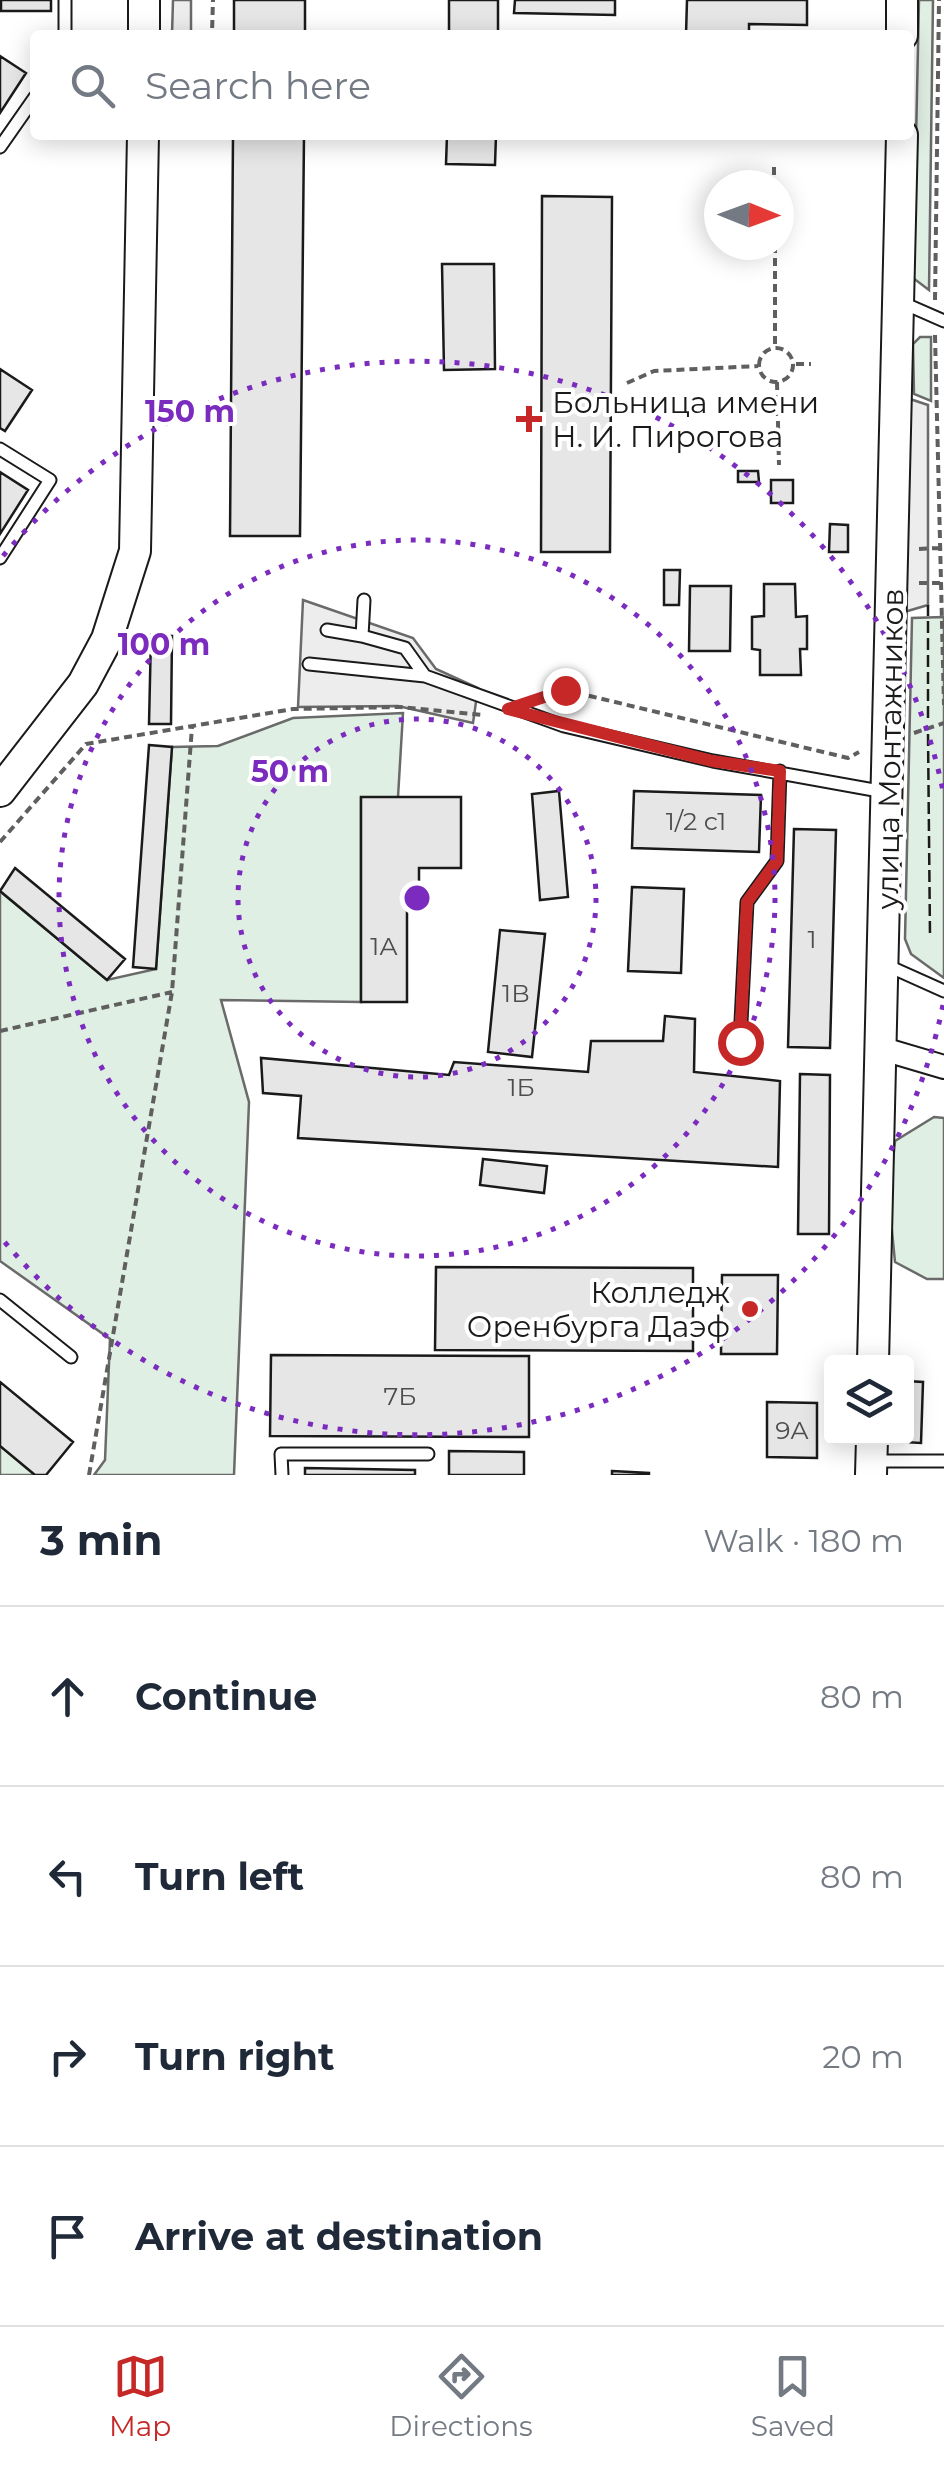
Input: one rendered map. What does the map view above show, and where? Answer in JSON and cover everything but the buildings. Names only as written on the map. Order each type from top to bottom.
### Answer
[{"type":"main road","points":[[144,0],[144,30]]},
{"type":"main road","points":[[902,0],[902,30]]},
{"type":"main road","points":[[0,791],[83,684],[107,639],[135,551],[142,140]]},
{"type":"main road","name":"улица Монтажников","points":[[874,1355],[902,140]]},
{"type":"street","points":[[883,1049],[944,1067]]},
{"type":"lane","points":[[65,0],[65,30]]},
{"type":"lane","points":[[0,147],[30,104]]},
{"type":"lane","points":[[899,301],[942,320]]},
{"type":"lane","points":[[0,449],[50,480],[0,558]]},
{"type":"lane","points":[[362,636],[364,600]]},
{"type":"lane","points":[[327,630],[405,648],[425,676]]},
{"type":"lane","points":[[310,664],[425,676],[508,709],[695,757],[890,792]]},
{"type":"lane","points":[[740,1042],[747,902],[777,861],[780,771]]},
{"type":"lane","points":[[886,964],[944,990]]},
{"type":"lane","points":[[0,1300],[71,1357]]},
{"type":"lane","points":[[282,1475],[281,1454],[428,1454]]},
{"type":"lane","points":[[871,1458],[944,1461]]},
{"type":"path","points":[[212,30],[213,0]]},
{"type":"path","points":[[939,0],[944,705]]},
{"type":"path","points":[[774,260],[775,348]]},
{"type":"path","points":[[775,348],[788,352],[793,364],[789,377],[776,382],[761,374],[758,366],[766,350],[775,348]]},
{"type":"path","points":[[793,364],[811,364]]},
{"type":"path","points":[[627,383],[654,371],[758,366]]},
{"type":"path","points":[[776,382],[779,465]]},
{"type":"path","points":[[919,548],[940,548]]},
{"type":"path","points":[[919,583],[941,583]]},
{"type":"path","points":[[0,842],[86,744],[294,708],[400,708],[476,717],[565,690],[848,758],[859,752],[864,735]]},
{"type":"path","points":[[89,1475],[172,992],[192,727]]},
{"type":"path","points":[[0,1031],[172,992]]},
{"type":"green space","points":[[919,0],[933,0],[929,290],[913,278]]},
{"type":"green space","points":[[920,337],[931,337],[931,401],[914,394],[913,344]]},
{"type":"green space","points":[[944,617],[944,978],[911,954],[905,939],[912,618]]},
{"type":"green space","points":[[403,713],[398,797],[361,798],[361,1002],[221,1000],[249,1102],[234,1475],[94,1475],[105,1460],[110,1339],[0,1261],[0,891],[107,980],[156,969],[172,747],[218,746],[293,718]]},
{"type":"green space","points":[[934,1117],[944,1118],[944,1279],[927,1279],[895,1262],[889,1200],[895,1141]]},
{"type":"green space","points":[[0,1446],[35,1475],[0,1475]]},
{"type":"shaded area","points":[[173,0],[191,0],[191,30],[172,30]]},
{"type":"shaded area","points":[[898,395],[928,405],[928,605],[894,615]]},
{"type":"shaded area","points":[[303,600],[413,638],[436,669],[478,688],[473,723],[398,706],[298,707]]},
{"type":"fence","points":[[928,605],[928,718]]},
{"type":"fence","points":[[928,734],[930,936]]},
{"type":"place","name":"Больница имени Н. И. Пирогова","points":[[529,419]]},
{"type":"place","name":"Колледж Оренбурга Даэф","points":[[750,1309]]},
{"type":"route","points":[[565,690],[508,709],[712,761],[780,771],[777,861],[747,902],[740,1042]]}]
